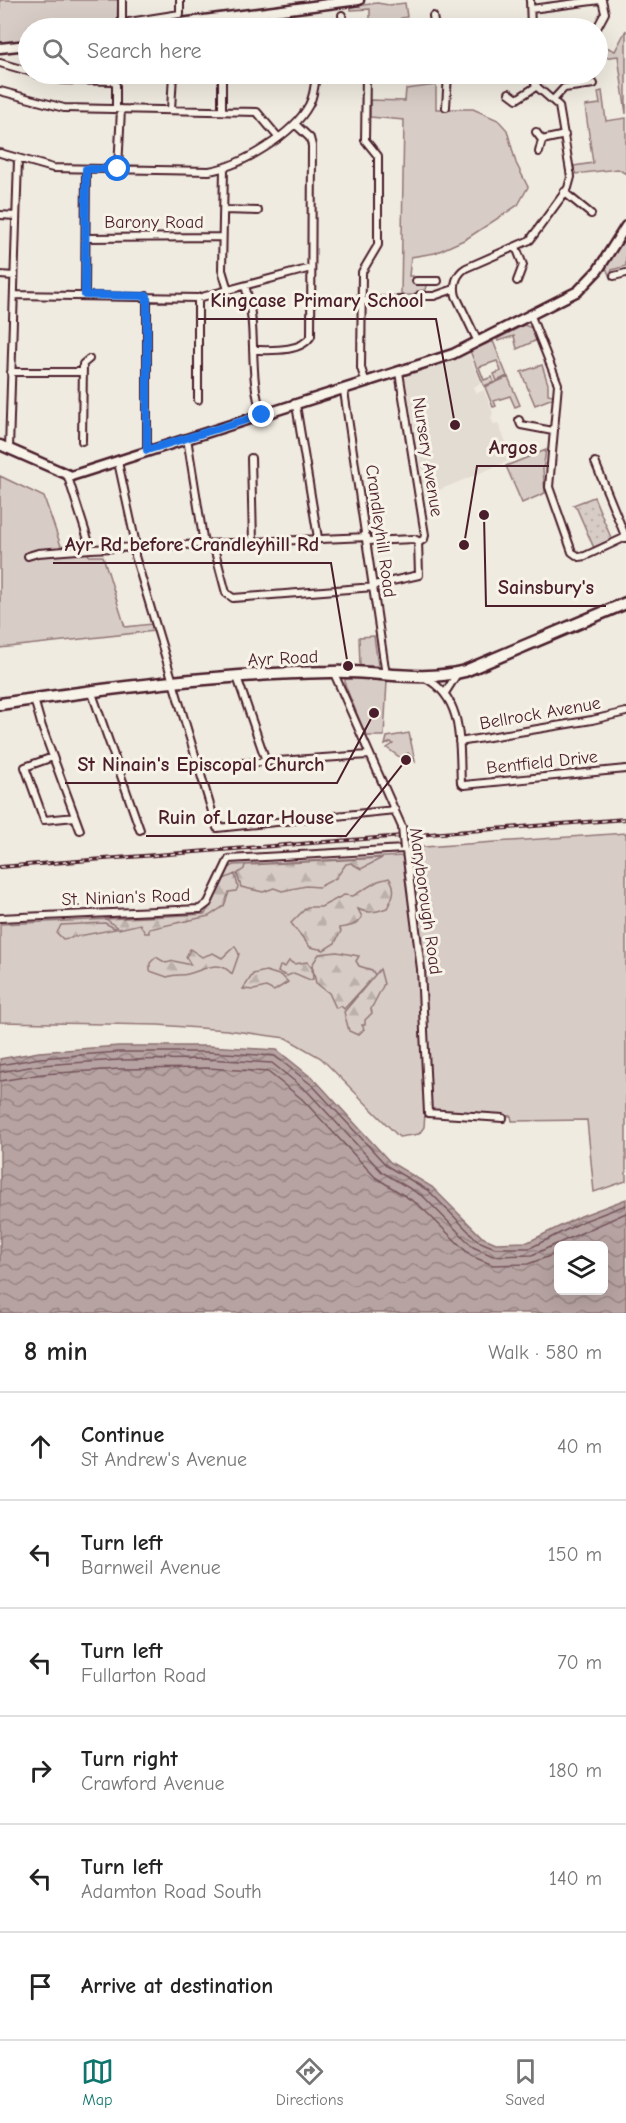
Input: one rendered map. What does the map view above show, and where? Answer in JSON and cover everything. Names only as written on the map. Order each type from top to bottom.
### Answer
[{"type":"main road","name":"Ayr Road","points":[[0,704],[237,677],[333,671],[425,678],[457,674],[626,603]]},
{"type":"street","points":[[122,0],[122,18]]},
{"type":"street","points":[[211,18],[314,3],[359,0]]},
{"type":"street","points":[[530,0],[531,18]]},
{"type":"street","points":[[531,9],[601,0],[605,13],[602,18]]},
{"type":"street","points":[[154,18],[180,14],[180,3],[190,5]]},
{"type":"street","points":[[0,48],[18,46]]},
{"type":"street","points":[[0,63],[18,68]]},
{"type":"street","points":[[115,84],[118,109],[118,169]]},
{"type":"street","points":[[171,110],[172,84]]},
{"type":"street","points":[[222,84],[222,111]]},
{"type":"street","points":[[0,153],[53,168],[224,169],[278,137],[295,124],[309,105],[315,84]]},
{"type":"street","points":[[366,84],[366,140],[378,156],[378,245],[376,253],[363,268],[361,368],[366,384]]},
{"type":"street","points":[[446,107],[447,84]]},
{"type":"street","points":[[553,100],[564,88],[594,84]]},
{"type":"street","points":[[478,342],[454,289],[462,270],[530,240],[568,188],[571,177],[561,113],[553,100],[537,86],[517,99],[509,93]]},
{"type":"street","points":[[0,91],[54,106],[257,112],[278,137]]},
{"type":"street","points":[[438,92],[447,92]]},
{"type":"street","points":[[253,350],[280,350],[308,340],[310,336],[312,146],[310,138],[295,124]]},
{"type":"street","points":[[536,132],[542,140],[539,153]]},
{"type":"street","points":[[542,140],[565,135]]},
{"type":"street","points":[[9,449],[18,159]]},
{"type":"street","points":[[85,295],[86,169]]},
{"type":"street","points":[[224,169],[222,270],[228,290]]},
{"type":"street","points":[[564,192],[591,214]]},
{"type":"street","points":[[224,210],[258,211]]},
{"type":"street","points":[[0,215],[16,216]]},
{"type":"street","points":[[0,445],[68,477],[118,462],[147,450],[366,384],[478,342],[531,316],[584,285],[598,270],[626,228]]},
{"type":"street","name":"Barony Road","points":[[86,238],[222,237]]},
{"type":"street","points":[[516,247],[523,265],[518,280]]},
{"type":"street","points":[[14,295],[198,298],[311,268]]},
{"type":"street","points":[[614,276],[626,273]]},
{"type":"street","points":[[0,275],[14,276]]},
{"type":"street","points":[[429,281],[429,296]]},
{"type":"street","points":[[416,282],[438,281]]},
{"type":"street","points":[[245,286],[253,311],[254,390],[262,415]]},
{"type":"street","points":[[419,296],[429,296],[454,289]]},
{"type":"street","points":[[147,296],[147,450]]},
{"type":"street","points":[[198,298],[198,400]]},
{"type":"street","points":[[362,301],[401,300]]},
{"type":"street","points":[[531,316],[558,384],[549,487],[573,554],[579,557],[626,538],[595,462]]},
{"type":"street","points":[[82,441],[82,372],[83,364],[89,359]]},
{"type":"street","points":[[12,372],[82,372]]},
{"type":"street","name":"Nursery Avenue","points":[[399,372],[425,535],[424,539],[418,543]]},
{"type":"street","name":"Crandleyhill Road","points":[[344,391],[386,676]]},
{"type":"street","points":[[296,405],[318,538]]},
{"type":"street","points":[[519,420],[521,425],[554,431]]},
{"type":"street","points":[[187,438],[204,544]]},
{"type":"street","points":[[250,458],[248,466],[253,542]]},
{"type":"street","points":[[118,462],[135,556],[200,766],[216,828],[395,810]]},
{"type":"street","points":[[68,477],[92,549]]},
{"type":"street","points":[[28,556],[38,553],[92,549],[318,538],[414,539],[418,543],[420,574],[374,586],[233,598],[226,592],[213,544]]},
{"type":"street","name":"Maryborough Road","points":[[333,671],[402,827],[421,969],[428,1113],[504,1118]]},
{"type":"street","points":[[445,693],[457,674]]},
{"type":"street","points":[[237,677],[266,762]]},
{"type":"street","points":[[425,678],[445,693],[455,712],[459,742]]},
{"type":"street","points":[[92,693],[140,830]]},
{"type":"street","points":[[34,699],[80,830]]},
{"type":"street","name":"Bellrock Avenue","points":[[459,742],[581,722],[626,712]]},
{"type":"street","name":"Bentfield Drive","points":[[459,742],[461,783],[626,769]]},
{"type":"street","points":[[200,766],[368,754]]},
{"type":"street","points":[[53,757],[25,767],[44,820],[75,817]]},
{"type":"street","name":"St. Ninian's Road","points":[[0,918],[200,909],[207,903],[229,860],[404,849]]},
{"type":"shaded area","points":[[469,354],[481,383],[474,387],[477,393],[484,390],[493,413],[491,418],[494,424],[498,423],[513,459],[423,497],[420,479],[423,474],[405,379],[407,374]]},
{"type":"green space","points":[[0,0],[118,0],[117,18],[18,18],[18,43],[0,45]]},
{"type":"green space","points":[[377,3],[389,5],[405,3],[407,17],[370,18],[370,9],[351,10],[351,7]]},
{"type":"green space","points":[[626,30],[626,114],[618,56],[608,57],[608,48],[615,51]]},
{"type":"green space","points":[[436,85],[436,109],[473,109],[498,120],[507,130],[516,163],[528,187],[518,205],[466,239],[435,253],[411,257],[409,276],[413,276],[413,284],[424,283],[425,290],[417,291],[416,295],[401,295],[404,120],[370,117],[370,100],[405,101],[406,89]]},
{"type":"green space","points":[[602,91],[606,121],[626,118],[626,174],[618,169],[575,174],[574,166],[593,163],[585,106],[600,104],[598,92]]},
{"type":"green space","points":[[623,238],[626,238],[626,266],[612,270],[609,275],[605,265]]},
{"type":"green space","points":[[524,325],[532,328],[537,340],[517,349],[514,336],[498,341],[497,339]]},
{"type":"green space","points":[[493,341],[507,376],[497,381],[494,374],[501,371],[497,361],[479,367],[484,380],[492,377],[494,382],[484,386],[470,351]]},
{"type":"green space","points":[[542,365],[548,384],[548,394],[553,395],[553,398],[535,405],[521,372]]},
{"type":"green space","points":[[508,377],[520,405],[515,407],[510,396],[494,401],[496,406],[493,407],[485,387]]},
{"type":"green space","points":[[546,450],[543,469],[545,493],[522,503],[506,466]]},
{"type":"green space","points":[[0,476],[44,497],[61,546],[83,538],[89,556],[103,556],[125,627],[152,624],[154,631],[0,648]]},
{"type":"green space","points":[[594,497],[612,540],[594,548],[577,509],[573,505]]},
{"type":"green space","points":[[374,636],[378,666],[360,666],[359,637]]},
{"type":"green space","points":[[345,679],[387,681],[384,736],[366,736],[345,685]]},
{"type":"green space","points":[[409,733],[415,761],[408,753],[401,758],[387,748],[393,744],[391,742],[385,745],[387,737]]},
{"type":"green space","points":[[626,833],[626,1181],[594,1192],[587,1120],[512,1121],[511,1116],[425,1113],[424,1127],[419,1134],[399,1137],[321,1058],[286,1038],[227,1030],[158,1025],[0,1022],[0,924],[201,915],[208,912],[229,868],[234,865],[403,856],[410,855],[410,848]]},
{"type":"green space","points":[[382,858],[361,869],[351,863],[346,864],[336,878],[319,887],[306,886],[282,891],[274,888],[263,892],[241,887],[237,874],[244,869],[245,865]]},
{"type":"green space","points":[[235,874],[238,887],[236,891],[229,892],[224,906],[209,916],[149,929],[149,933],[145,933],[140,924],[119,929],[106,919],[205,914],[224,879]]},
{"type":"green space","points":[[389,878],[393,886],[393,893],[387,908],[372,912],[358,909],[362,917],[352,926],[339,928],[341,931],[335,943],[324,950],[310,947],[291,923],[307,907],[321,907],[344,895],[353,896],[378,881]]},
{"type":"green space","points":[[105,923],[116,929],[63,939],[57,933],[61,925]]},
{"type":"green space","points":[[235,946],[239,954],[232,974],[227,969],[216,966],[167,977],[150,971],[150,963],[156,957],[166,963],[174,961],[191,965],[186,957],[190,949],[202,957],[213,953],[222,958]]},
{"type":"green space","points":[[337,952],[359,956],[356,961],[359,966],[372,970],[375,975],[344,1009],[341,1006],[336,1008],[329,993],[316,983],[312,965],[319,954]]},
{"type":"green space","points":[[289,961],[294,964],[307,962],[312,968],[313,979],[310,980],[294,973],[287,976],[278,972],[280,966],[285,967]]},
{"type":"green space","points":[[380,969],[384,984],[371,1009],[372,1013],[365,1020],[365,1025],[362,1025],[364,1029],[358,1035],[349,1031],[344,1012]]},
{"type":"green space","points":[[266,971],[282,976],[288,982],[274,991],[266,987],[254,990],[243,989],[253,974]]},
{"type":"water","points":[[119,1046],[208,1046],[277,1050],[317,1082],[390,1162],[432,1187],[482,1237],[496,1243],[528,1242],[581,1216],[626,1199],[626,1313],[0,1313],[0,1059],[39,1052]]},
{"type":"railway","points":[[0,867],[626,819]]},
{"type":"place","name":"Kingcase Primary School","points":[[455,425]]},
{"type":"place","name":"Sainsbury's","points":[[484,515]]},
{"type":"place","name":"Argos","points":[[464,545]]},
{"type":"place","name":"Ayr Rd before Crandleyhill Rd","points":[[348,666]]},
{"type":"place","name":"St Ninain's Episcopal Church","points":[[374,713]]},
{"type":"place","name":"Ruin of Lazar House","points":[[406,760]]},
{"type":"route","points":[[118,169],[86,169],[85,295],[147,296],[147,450],[262,415]]}]
